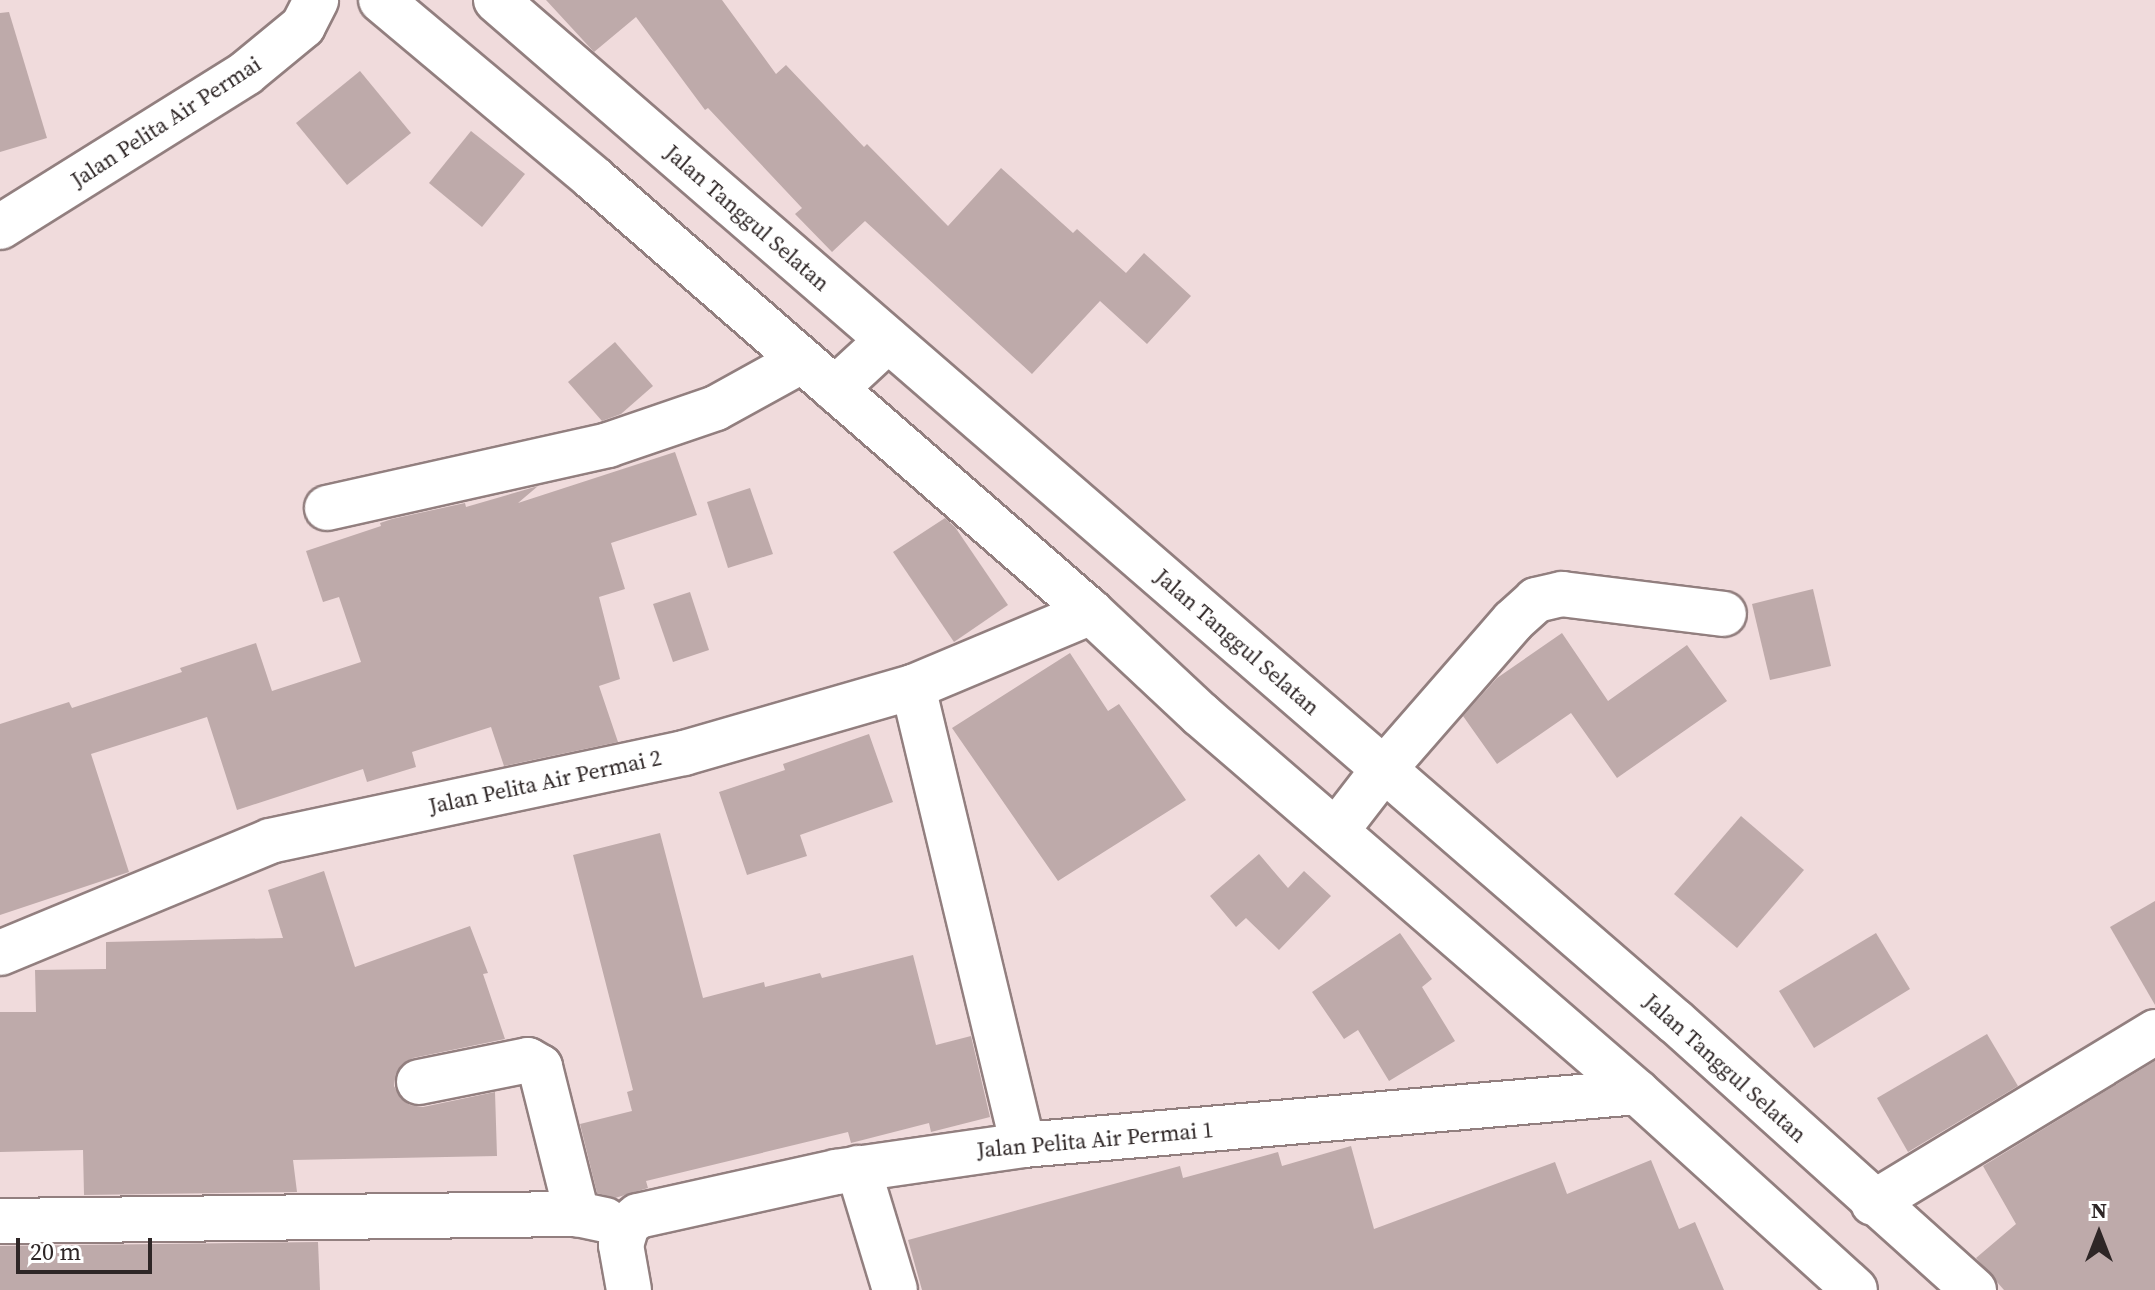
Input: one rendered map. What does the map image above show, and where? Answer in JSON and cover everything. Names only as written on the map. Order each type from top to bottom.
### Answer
[{"type":"street","name":"Jalan Pelita Air Permai","points":[[0,227],[246,73],[303,26],[316,0]]},
{"type":"street","points":[[381,0],[1091,612],[1200,714],[1637,1092],[1855,1290]]},
{"type":"street","name":"Jalan Tanggul Selatan","points":[[496,0],[1676,1022],[1873,1203],[1974,1290]]},
{"type":"street","points":[[835,389],[888,340]]},
{"type":"street","points":[[327,508],[608,445],[716,408],[801,361]]},
{"type":"street","points":[[1336,831],[1384,769],[1513,621],[1536,600],[1562,594],[1724,614]]},
{"type":"street","name":"Jalan Pelita Air Permai 2","points":[[0,953],[270,841],[684,753],[913,687],[1091,612]]},
{"type":"street","points":[[913,687],[1023,1145]]},
{"type":"street","points":[[1873,1203],[2155,1032]]},
{"type":"street","points":[[419,1082],[528,1060],[540,1067],[577,1214]]},
{"type":"street","name":"Jalan Pelita Air Permai 1","points":[[627,1225],[638,1216],[858,1168],[1023,1145],[1637,1092]]},
{"type":"street","points":[[858,1168],[895,1290]]},
{"type":"street","points":[[0,1221],[577,1214],[627,1225],[621,1245],[629,1290]]},
{"type":"building","points":[[546,0],[722,0],[776,74],[786,65],[864,147],[867,144],[948,226],[1001,168],[1073,233],[1077,229],[1126,273],[1144,253],[1191,296],[1147,344],[1100,301],[1032,374],[865,221],[832,252],[795,214],[802,208],[708,108],[705,110],[636,17],[594,52]]},
{"type":"building","points":[[9,12],[47,138],[0,152],[0,13]]},
{"type":"building","points":[[360,71],[411,133],[347,185],[296,123]]},
{"type":"building","points":[[471,131],[525,174],[482,227],[429,183]]},
{"type":"building","points":[[615,342],[653,386],[621,414],[602,421],[568,382]]},
{"type":"building","points":[[675,452],[697,515],[611,543],[625,589],[599,597],[620,679],[599,686],[618,742],[504,766],[491,727],[412,752],[416,767],[367,782],[363,769],[237,810],[207,717],[91,754],[129,872],[0,915],[0,724],[69,702],[72,708],[182,672],[180,668],[256,643],[272,691],[361,662],[339,597],[323,602],[306,551],[381,526],[380,523],[392,519],[465,503],[466,507],[538,486],[518,503]]},
{"type":"building","points":[[750,488],[773,554],[728,568],[707,502]]},
{"type":"building","points":[[945,518],[955,527],[1008,605],[954,642],[893,552]]},
{"type":"building","points":[[1813,589],[1831,666],[1770,680],[1752,604]]},
{"type":"building","points":[[690,592],[709,650],[673,662],[653,604]]},
{"type":"building","points":[[1562,633],[1608,701],[1687,645],[1727,701],[1617,778],[1571,713],[1497,764],[1463,716],[1497,678]]},
{"type":"building","points":[[1070,653],[1108,711],[1119,704],[1186,800],[1058,881],[952,728]]},
{"type":"building","points":[[869,734],[893,802],[800,835],[807,856],[747,875],[719,792],[785,770],[783,764]]},
{"type":"building","points":[[1741,816],[1804,870],[1737,948],[1674,894]]},
{"type":"building","points":[[660,833],[703,998],[764,982],[765,987],[820,973],[822,978],[913,955],[936,1045],[971,1036],[990,1117],[931,1132],[929,1123],[851,1143],[848,1132],[646,1181],[648,1188],[615,1198],[597,1193],[580,1124],[632,1111],[627,1092],[633,1090],[573,855]]},
{"type":"building","points":[[1259,854],[1288,888],[1304,871],[1331,896],[1279,950],[1246,918],[1236,927],[1210,896]]},
{"type":"building","points":[[324,871],[355,967],[470,926],[488,973],[483,974],[505,1039],[413,1058],[402,1064],[396,1073],[394,1086],[401,1099],[410,1105],[423,1107],[495,1092],[497,1156],[293,1160],[297,1192],[84,1195],[83,1150],[0,1152],[0,1012],[36,1012],[35,970],[106,969],[106,942],[283,938],[268,890]]},
{"type":"building","points":[[2155,901],[2155,1005],[2110,927]]},
{"type":"building","points":[[1400,933],[1432,979],[1422,987],[1455,1041],[1389,1081],[1358,1030],[1344,1039],[1312,992]]},
{"type":"building","points":[[1876,933],[1910,989],[1814,1048],[1779,991]]},
{"type":"building","points":[[1987,1034],[2018,1086],[1908,1152],[1877,1098]]},
{"type":"building","points":[[2155,1061],[2155,1290],[2004,1290],[1976,1258],[2016,1224],[1983,1166]]},
{"type":"building","points":[[1351,1146],[1374,1229],[1555,1162],[1567,1194],[1651,1160],[1679,1229],[1695,1222],[1724,1290],[922,1290],[908,1240],[1180,1166],[1183,1178],[1278,1152],[1282,1166]]},
{"type":"building","points":[[318,1242],[320,1290],[0,1290],[0,1246]]}]
